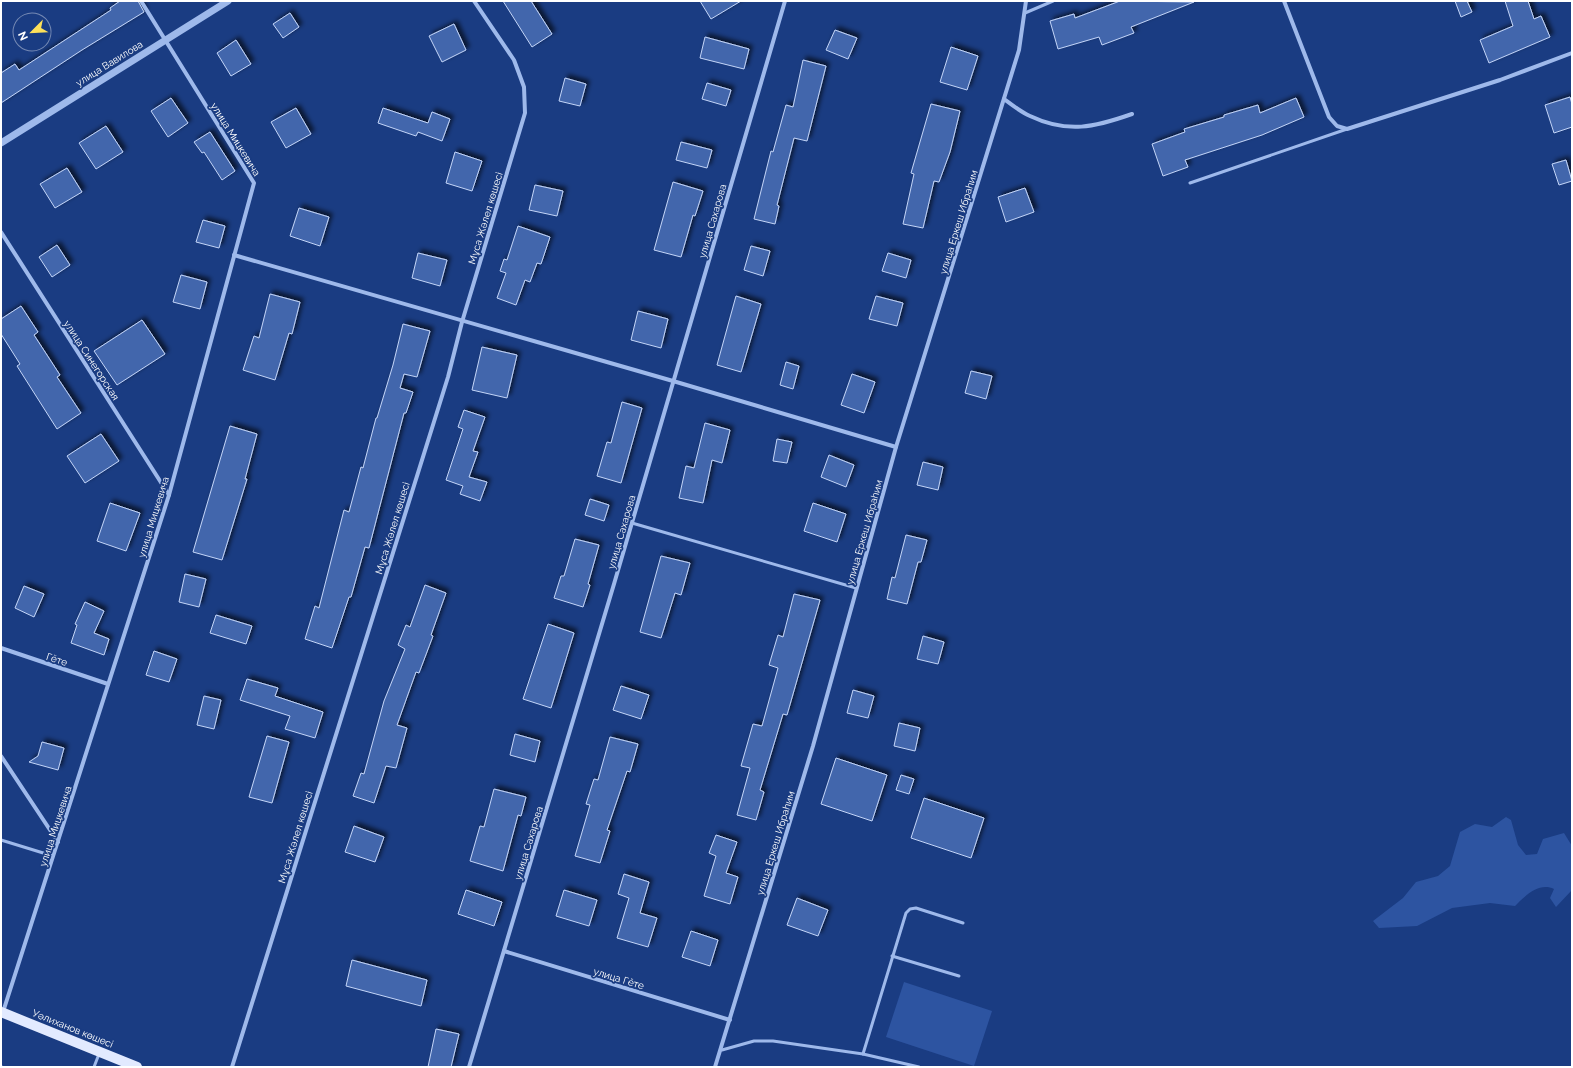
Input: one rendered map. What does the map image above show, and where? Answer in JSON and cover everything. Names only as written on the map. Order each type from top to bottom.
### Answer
[{"type":"main road","name":"Уәлиханов көшесі","points":[[2,1012],[137,1067]]},
{"type":"street","name":"улица Мицкевича","points":[[2,1012],[169,495],[254,183],[142,1]]},
{"type":"street","name":"улица Вавилова","points":[[1,143],[228,1]]},
{"type":"street","name":"Мұса Жәлел көшесі","points":[[232,1067],[448,377],[462,322],[525,114],[524,87],[514,60],[474,1]]},
{"type":"street","name":"улица Сахарова","points":[[469,1067],[632,523],[785,1]]},
{"type":"street","name":"улица Еркеш Ибраһим","points":[[715,1067],[722,1050],[813,746],[896,447],[1019,50],[1026,1]]},
{"type":"street","points":[[1284,1],[1329,117],[1336,126],[1347,129],[1500,80],[1572,53]]},
{"type":"street","points":[[1004,99],[1029,116],[1054,125],[1082,128],[1108,122],[1132,114]]},
{"type":"street","name":"улица Синегорская","points":[[1,232],[169,495]]},
{"type":"street","points":[[234,255],[462,322],[673,381],[896,447]]},
{"type":"street","name":"Гёте","points":[[1,648],[108,684]]},
{"type":"street","points":[[1,756],[58,842]]},
{"type":"street","name":"улица Гёте","points":[[504,951],[730,1020]]},
{"type":"lane","points":[[1025,13],[1053,1]]},
{"type":"lane","points":[[1190,183],[1347,129]]},
{"type":"lane","points":[[632,523],[856,588]]},
{"type":"lane","points":[[1,840],[53,856]]},
{"type":"lane","points":[[863,1054],[903,918],[910,909],[916,908],[963,923]]},
{"type":"lane","points":[[892,956],[959,976]]},
{"type":"lane","points":[[722,1050],[754,1041],[773,1040],[863,1054],[919,1067]]},
{"type":"lane","points":[[94,1067],[99,1052]]},
{"type":"shaded area","points":[[1506,817],[1511,820],[1518,845],[1526,855],[1537,854],[1543,839],[1564,833],[1572,846],[1572,890],[1556,907],[1550,898],[1554,889],[1543,887],[1533,891],[1515,906],[1490,903],[1452,908],[1417,926],[1379,928],[1373,921],[1403,898],[1416,882],[1438,876],[1450,866],[1460,832],[1475,824],[1492,827]]},
{"type":"shaded area","points":[[904,982],[992,1011],[974,1066],[886,1037]]},
{"type":"building","points":[[120,1],[138,1],[144,12],[82,50],[1,103],[1,73],[15,64],[19,70],[47,52],[52,52],[52,48],[111,10],[110,8]]},
{"type":"building","points":[[503,1],[531,1],[552,34],[532,47]]},
{"type":"building","points":[[700,1],[741,1],[711,19]]},
{"type":"building","points":[[1120,1],[1194,2],[1131,27],[1134,33],[1102,45],[1099,37],[1058,49],[1050,21],[1074,14],[1075,18]]},
{"type":"building","points":[[1455,1],[1467,1],[1472,12],[1461,17]]},
{"type":"building","points":[[1505,1],[1528,1],[1534,19],[1541,16],[1550,37],[1489,63],[1480,40],[1513,26]]},
{"type":"building","points":[[290,13],[299,27],[283,38],[273,24]]},
{"type":"building","points":[[454,24],[466,50],[442,62],[429,36]]},
{"type":"building","points":[[835,30],[857,38],[848,59],[826,50]]},
{"type":"building","points":[[705,37],[749,49],[744,69],[700,58]]},
{"type":"building","points":[[236,40],[251,64],[231,76],[217,53]]},
{"type":"building","points":[[951,47],[978,56],[967,90],[940,82]]},
{"type":"building","points":[[803,60],[826,66],[807,141],[794,138],[777,205],[779,206],[775,224],[754,219],[771,151],[773,152],[786,105],[793,107]]},
{"type":"building","points":[[565,78],[586,84],[580,106],[559,101]]},
{"type":"building","points":[[707,83],[731,90],[726,106],[702,99]]},
{"type":"building","points":[[1570,97],[1572,104],[1572,127],[1554,133],[1545,105]]},
{"type":"building","points":[[171,98],[188,123],[168,137],[151,111]]},
{"type":"building","points":[[1296,98],[1304,117],[1262,135],[1185,160],[1188,167],[1163,176],[1152,144],[1185,132],[1184,129],[1224,117],[1224,115],[1258,105],[1260,113]]},
{"type":"building","points":[[931,104],[960,111],[950,152],[939,182],[934,181],[923,228],[903,224],[914,174],[911,173]]},
{"type":"building","points":[[296,108],[311,134],[286,148],[271,122]]},
{"type":"building","points":[[383,108],[428,123],[432,112],[450,119],[442,141],[418,132],[416,136],[378,123]]},
{"type":"building","points":[[106,126],[123,152],[96,169],[79,143]]},
{"type":"building","points":[[210,132],[235,171],[222,180],[204,152],[202,153],[194,142]]},
{"type":"building","points":[[681,142],[712,150],[707,168],[676,160]]},
{"type":"building","points":[[455,152],[482,161],[472,191],[446,183]]},
{"type":"building","points":[[1566,160],[1572,181],[1559,185],[1552,164]]},
{"type":"building","points":[[67,168],[82,192],[55,208],[40,184]]},
{"type":"building","points":[[673,182],[703,191],[695,216],[693,215],[681,257],[654,250]]},
{"type":"building","points":[[535,185],[563,191],[557,216],[529,210]]},
{"type":"building","points":[[1025,188],[1034,212],[1006,222],[998,197]]},
{"type":"building","points":[[299,208],[329,217],[320,246],[290,236]]},
{"type":"building","points":[[203,220],[225,226],[219,248],[196,242]]},
{"type":"building","points":[[518,226],[550,237],[541,264],[537,263],[530,282],[525,280],[516,305],[497,298],[506,273],[500,271],[504,259],[507,260]]},
{"type":"building","points":[[57,245],[70,265],[52,277],[39,257]]},
{"type":"building","points":[[751,246],[770,251],[763,276],[744,270]]},
{"type":"building","points":[[418,253],[447,260],[440,286],[412,278]]},
{"type":"building","points":[[888,253],[911,260],[906,278],[882,271]]},
{"type":"building","points":[[181,275],[207,282],[200,309],[173,302]]},
{"type":"building","points":[[270,294],[300,302],[292,334],[289,333],[275,380],[243,370],[254,336],[259,338]]},
{"type":"building","points":[[736,296],[761,304],[741,372],[717,365]]},
{"type":"building","points":[[876,296],[903,303],[897,326],[869,319]]},
{"type":"building","points":[[21,306],[38,332],[34,335],[60,375],[57,377],[81,413],[57,429],[17,366],[20,364],[1,334],[1,319]]},
{"type":"building","points":[[638,311],[668,319],[661,348],[631,340]]},
{"type":"building","points":[[142,320],[165,354],[117,385],[94,351]]},
{"type":"building","points":[[403,324],[430,331],[417,377],[404,374],[400,388],[413,392],[406,413],[404,413],[369,548],[365,547],[351,597],[349,597],[332,648],[305,639],[315,606],[319,608],[344,510],[349,512],[361,467],[363,468],[376,418],[393,365]]},
{"type":"building","points":[[482,347],[517,355],[507,398],[472,390]]},
{"type":"building","points":[[786,362],[799,366],[793,389],[780,385]]},
{"type":"building","points":[[971,371],[992,376],[986,399],[965,393]]},
{"type":"building","points":[[852,374],[875,382],[864,413],[841,405]]},
{"type":"building","points":[[622,402],[642,408],[621,483],[597,476],[607,442],[611,443]]},
{"type":"building","points":[[464,410],[485,417],[473,451],[478,452],[469,477],[487,482],[480,501],[460,494],[463,486],[446,480],[463,429],[458,427]]},
{"type":"building","points":[[705,423],[730,430],[722,463],[712,460],[703,503],[679,498],[686,466],[694,468]]},
{"type":"building","points":[[230,426],[257,434],[245,479],[247,479],[222,560],[193,552]]},
{"type":"building","points":[[101,434],[119,461],[85,483],[67,456]]},
{"type":"building","points":[[777,439],[792,442],[787,463],[773,461]]},
{"type":"building","points":[[829,455],[854,465],[846,487],[821,477]]},
{"type":"building","points":[[923,462],[943,467],[938,490],[917,485]]},
{"type":"building","points":[[590,499],[609,505],[604,521],[585,515]]},
{"type":"building","points":[[110,503],[140,513],[126,551],[97,541]]},
{"type":"building","points":[[813,503],[846,514],[837,542],[804,531]]},
{"type":"building","points":[[906,535],[927,540],[921,562],[918,562],[907,604],[887,599],[892,577],[895,578]]},
{"type":"building","points":[[575,539],[599,545],[588,584],[590,585],[583,607],[554,598],[561,576],[564,576]]},
{"type":"building","points":[[661,556],[690,563],[681,595],[675,593],[661,638],[640,632]]},
{"type":"building","points":[[185,574],[206,579],[199,607],[179,602]]},
{"type":"building","points":[[425,585],[446,593],[431,635],[433,636],[419,673],[416,672],[397,725],[407,728],[396,768],[386,766],[374,803],[353,796],[361,773],[364,774],[384,701],[405,649],[398,645],[406,625],[410,627]]},
{"type":"building","points":[[24,586],[44,594],[34,617],[15,608]]},
{"type":"building","points":[[794,594],[820,600],[787,715],[783,714],[760,790],[764,792],[756,820],[737,815],[750,768],[741,766],[753,724],[762,726],[778,668],[769,665],[778,635],[783,637]]},
{"type":"building","points":[[85,602],[104,611],[94,633],[109,639],[104,655],[71,643],[77,625],[75,624]]},
{"type":"building","points":[[216,615],[252,626],[246,644],[210,633]]},
{"type":"building","points":[[548,624],[574,633],[551,708],[523,699]]},
{"type":"building","points":[[923,636],[944,642],[938,664],[917,659]]},
{"type":"building","points":[[154,651],[177,659],[169,682],[146,675]]},
{"type":"building","points":[[247,679],[278,688],[275,696],[323,712],[315,738],[285,729],[290,716],[240,700]]},
{"type":"building","points":[[621,686],[649,695],[641,719],[613,710]]},
{"type":"building","points":[[853,690],[874,696],[868,718],[847,713]]},
{"type":"building","points":[[204,696],[221,700],[214,729],[197,725]]},
{"type":"building","points":[[899,723],[920,728],[915,751],[894,746]]},
{"type":"building","points":[[515,734],[540,741],[535,762],[510,755]]},
{"type":"building","points":[[267,736],[289,742],[272,803],[249,797]]},
{"type":"building","points":[[610,737],[638,744],[630,772],[627,771],[607,830],[610,831],[600,863],[575,856],[590,805],[586,804],[594,779],[598,780]]},
{"type":"building","points":[[42,742],[64,748],[58,770],[29,762],[38,756]]},
{"type":"building","points":[[836,758],[887,775],[872,821],[821,804]]},
{"type":"building","points":[[901,775],[914,779],[909,794],[896,790]]},
{"type":"building","points":[[494,789],[526,797],[521,816],[518,815],[503,871],[470,861],[480,826],[484,827]]},
{"type":"building","points":[[924,798],[984,818],[971,858],[911,838]]},
{"type":"building","points":[[354,826],[384,837],[375,862],[345,852]]},
{"type":"building","points":[[716,835],[737,842],[726,873],[738,877],[730,904],[704,896],[716,856],[709,853]]},
{"type":"building","points":[[624,874],[649,882],[640,913],[657,918],[648,947],[617,938],[629,898],[618,894]]},
{"type":"building","points":[[466,890],[502,902],[494,926],[458,914]]},
{"type":"building","points":[[564,890],[597,900],[589,926],[556,916]]},
{"type":"building","points":[[797,898],[828,910],[818,936],[787,925]]},
{"type":"building","points":[[691,931],[718,940],[710,966],[682,957]]},
{"type":"building","points":[[352,960],[427,980],[421,1006],[346,986]]},
{"type":"building","points":[[436,1029],[459,1034],[451,1067],[428,1067]]}]
